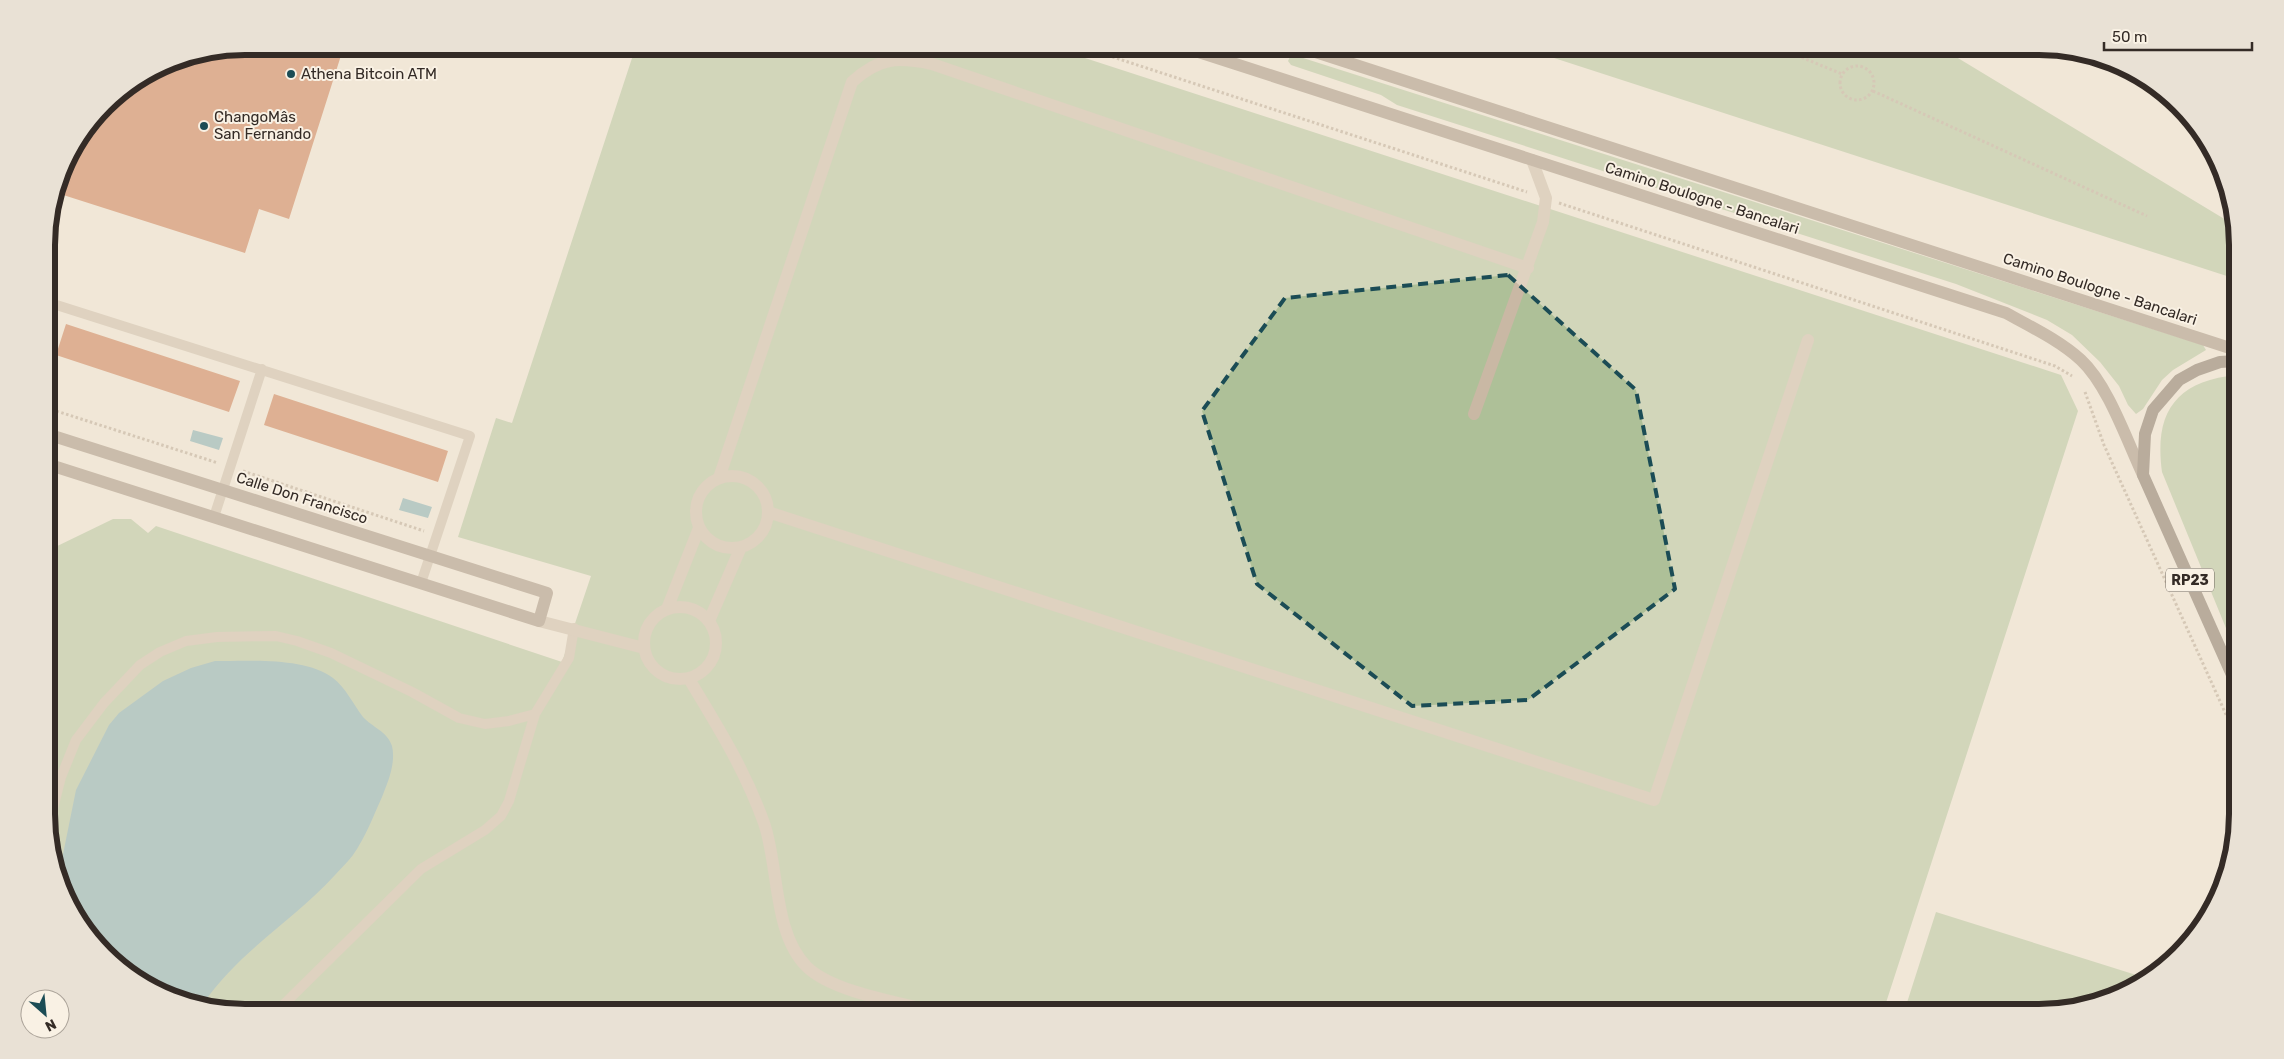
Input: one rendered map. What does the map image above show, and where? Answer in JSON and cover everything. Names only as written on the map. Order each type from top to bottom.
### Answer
[{"type":"main road","name":"Camino Boulogne - Bancalari","points":[[1208,55],[2006,313],[2052,339],[2081,360],[2099,382],[2143,475]]},
{"type":"main road","name":"Camino Boulogne - Bancalari","points":[[1325,55],[2229,348]]},
{"type":"main road","name":"RP23","points":[[2229,361],[2220,362],[2197,370],[2179,380],[2153,410],[2145,434],[2143,475],[2229,668]]},
{"type":"main road","name":"Calle Don Francisco","points":[[55,437],[547,593],[539,621]]},
{"type":"main road","points":[[55,467],[539,621]]},
{"type":"street","points":[[719,478],[852,82],[871,67],[887,60],[906,59],[932,64],[1528,268]]},
{"type":"street","points":[[1474,414],[1543,222],[1546,198],[1532,160]]},
{"type":"street","points":[[768,512],[1654,800],[1808,340]]},
{"type":"street","points":[[730,476],[742,477],[753,482],[761,490],[768,512],[766,524],[752,542],[741,547],[728,548],[716,545],[706,538],[699,528],[696,504],[700,493],[719,478],[730,476]]},
{"type":"street","points":[[667,609],[699,528]]},
{"type":"street","points":[[709,621],[741,547]]},
{"type":"street","points":[[690,608],[709,621],[716,638],[714,655],[709,666],[700,674],[689,679],[676,680],[664,677],[654,670],[647,660],[644,636],[649,624],[657,615],[667,609],[690,608]]},
{"type":"street","points":[[539,621],[574,628],[644,648]]},
{"type":"street","points":[[689,679],[748,781],[765,826],[787,932],[796,953],[807,967],[825,980],[849,989],[906,1004]]},
{"type":"lane","points":[[55,304],[470,436],[421,583]]},
{"type":"lane","points":[[214,517],[262,369]]},
{"type":"lane","points":[[284,1004],[421,869],[485,830],[501,816],[509,801],[535,714],[569,658],[574,628]]},
{"type":"lane","points":[[55,801],[61,777],[76,740],[104,703],[140,665],[160,652],[186,641],[217,637],[276,636],[331,653],[412,692],[459,718],[485,724],[509,722],[535,714]]},
{"type":"path","points":[[1107,55],[2055,366],[2076,380]]},
{"type":"path","points":[[1796,55],[1842,74]]},
{"type":"path","points":[[1852,66],[1864,67],[1873,75],[1873,92],[1863,100],[1847,98],[1840,90],[1842,74],[1852,66]]},
{"type":"path","points":[[1873,92],[2147,216]]},
{"type":"path","points":[[2082,386],[2104,445],[2229,722]]},
{"type":"highlighted area","points":[[1508,275],[1636,390],[1675,589],[1528,700],[1412,706],[1257,584],[1202,411],[1285,298]]},
{"type":"green space","points":[[633,55],[1076,55],[2061,375],[2078,411],[1886,1004],[232,1004],[196,998],[172,990],[139,972],[120,957],[94,930],[80,909],[69,887],[61,863],[55,827],[55,547],[113,519],[131,519],[148,533],[156,526],[562,662],[591,576],[458,537],[496,418],[512,423]]},
{"type":"green space","points":[[1545,55],[1953,55],[2227,221],[2229,232],[2229,277]]},
{"type":"green space","points":[[1290,57],[1300,57],[2203,345],[2206,350],[2173,370],[2162,380],[2143,409],[2136,414],[2128,405],[2119,386],[2100,362],[2072,335],[2047,320],[1956,284],[1397,105],[1381,95],[1291,65],[1288,61]]},
{"type":"green space","points":[[2229,376],[2229,635],[2162,472],[2160,451],[2166,417],[2173,404],[2184,393],[2198,384]]},
{"type":"green space","points":[[1936,912],[2139,976],[2112,990],[2088,998],[2052,1004],[1907,1004]]},
{"type":"water","points":[[193,430],[223,438],[219,450],[190,441]]},
{"type":"water","points":[[403,498],[432,507],[428,518],[399,510]]},
{"type":"water","points":[[215,661],[260,661],[293,663],[322,671],[338,682],[363,717],[387,737],[393,752],[391,772],[387,785],[365,834],[351,858],[319,892],[233,968],[206,1000],[172,990],[150,979],[120,957],[94,930],[80,909],[69,887],[61,863],[76,790],[109,725],[119,713],[163,681],[191,668]]},
{"type":"building","name":"ChangoMâs San Fernando","points":[[232,55],[341,55],[289,219],[259,209],[245,253],[62,194],[69,172],[80,150],[94,129],[120,102],[150,80],[172,69],[196,61]]},
{"type":"building","points":[[66,324],[240,381],[229,412],[56,355]]},
{"type":"building","points":[[274,394],[448,451],[438,482],[264,425]]},
{"type":"place","name":"Athena Bitcoin ATM","points":[[291,74]]},
{"type":"place","name":"ChangoMâs San Fernando","points":[[204,126]]}]
